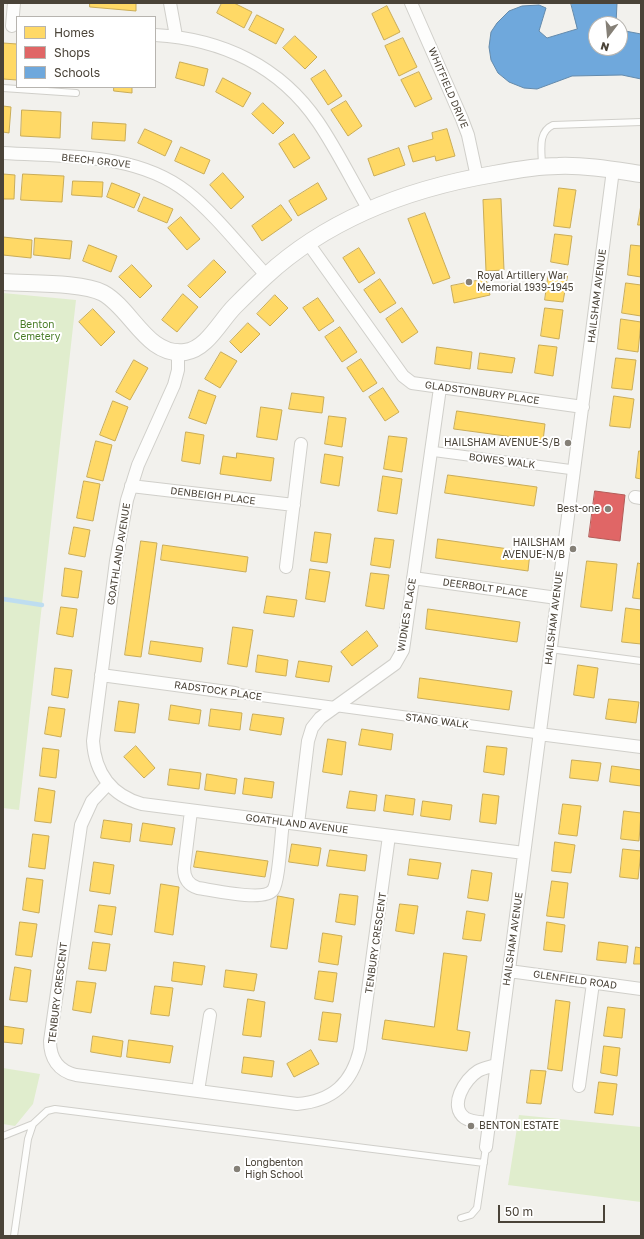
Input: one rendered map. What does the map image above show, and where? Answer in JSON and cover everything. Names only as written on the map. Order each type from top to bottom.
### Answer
[{"type":"street","points":[[11,26],[14,3]]},
{"type":"street","points":[[170,3],[176,36]]},
{"type":"street","name":"WHITFIELD DRIVE","points":[[410,3],[462,119],[468,135],[477,177]]},
{"type":"street","points":[[156,35],[176,36],[215,44],[238,53],[284,85],[302,102],[318,122],[369,210]]},
{"type":"street","name":"BEECH GROVE","points":[[3,153],[112,161],[140,166],[157,173],[188,193],[266,275]]},
{"type":"street","points":[[3,282],[76,286],[94,289],[110,298],[158,346],[165,350],[178,352],[191,351],[204,342],[234,307],[266,275],[308,243],[369,210],[409,194],[477,177],[542,166],[584,167],[641,174]]},
{"type":"street","name":"HAILSHAM AVENUE","points":[[486,1147],[613,170]]},
{"type":"street","name":"GLADSTONBURY PLACE","points":[[308,243],[403,376],[418,385],[583,407]]},
{"type":"street","name":"GOATHLAND AVENUE","points":[[178,352],[178,370],[174,385],[138,465],[131,486],[119,539],[94,730],[93,751],[98,769],[108,784],[123,797],[136,803],[524,853]]},
{"type":"street","name":"WIDNES PLACE","points":[[298,824],[310,734],[315,723],[399,660],[403,650],[440,388]]},
{"type":"street","points":[[286,567],[301,444]]},
{"type":"street","name":"BOWES WALK","points":[[430,451],[574,470]]},
{"type":"street","name":"DENBEIGH PLACE","points":[[131,486],[294,505]]},
{"type":"street","name":"DEERBOLT PLACE","points":[[413,578],[557,598]]},
{"type":"street","name":"RADSTOCK PLACE","points":[[101,675],[335,707]]},
{"type":"street","name":"STANG WALK","points":[[335,707],[539,734]]},
{"type":"street","points":[[539,734],[641,747]]},
{"type":"street","name":"TENBURY CRESCENT","points":[[108,784],[92,801],[81,825],[50,1041],[52,1057],[63,1070],[76,1075],[302,1104],[327,1096],[342,1086],[348,1079],[358,1060],[389,836]]},
{"type":"street","points":[[191,811],[184,868],[185,877],[190,884],[198,888],[257,896],[267,894],[275,886],[283,822]]},
{"type":"street","name":"GLENFIELD ROAD","points":[[509,971],[641,989]]},
{"type":"street","points":[[579,1086],[593,983]]},
{"type":"street","points":[[198,1091],[210,1015]]},
{"type":"street","points":[[489,1123],[466,1119],[459,1112],[458,1100],[462,1089],[472,1076],[484,1068],[496,1065]]},
{"type":"lane","points":[[3,88],[76,94]]},
{"type":"lane","points":[[542,166],[542,137],[548,127],[553,125],[641,122]]},
{"type":"lane","points":[[550,649],[641,661]]},
{"type":"lane","points":[[3,1136],[33,1124],[47,1111],[55,1108],[484,1163]]},
{"type":"lane","points":[[14,1236],[28,1139],[33,1124]]},
{"type":"lane","points":[[461,1218],[472,1215],[477,1208],[486,1147]]},
{"type":"green space","name":"Benton Cemetery","points":[[3,293],[76,300],[19,810],[3,808]]},
{"type":"green space","points":[[3,1068],[40,1074],[33,1104],[15,1126],[3,1124]]},
{"type":"green space","points":[[519,1115],[641,1127],[641,1202],[508,1185]]},
{"type":"building: Homes","points":[[90,3],[136,3],[136,11],[90,7]]},
{"type":"building: Homes","points":[[222,3],[234,3],[252,12],[244,28],[217,13]]},
{"type":"building: Homes","points":[[387,6],[400,32],[384,40],[372,14]]},
{"type":"building: Homes","points":[[257,15],[284,29],[276,44],[249,30]]},
{"type":"building: Homes","points":[[295,36],[317,57],[305,69],[283,48]]},
{"type":"building: Homes","points":[[403,38],[417,67],[399,76],[385,46]]},
{"type":"building: Homes","points":[[3,43],[16,44],[16,80],[3,79]]},
{"type":"building: Homes","points":[[180,62],[208,69],[204,86],[176,78]]},
{"type":"building: Homes","points":[[325,70],[342,96],[328,105],[311,79]]},
{"type":"building: Homes","points":[[419,72],[432,99],[415,107],[401,80]]},
{"type":"building: Homes","points":[[223,78],[251,93],[243,107],[216,92]]},
{"type":"building: Homes","points":[[114,88],[132,88],[132,93],[114,91]]},
{"type":"building: Homes","points":[[346,101],[362,126],[348,136],[331,110]]},
{"type":"building: Homes","points":[[263,103],[284,123],[273,134],[252,114]]},
{"type":"building: Homes","points":[[3,106],[11,107],[9,133],[3,132]]},
{"type":"building: Homes","points":[[22,110],[61,112],[60,138],[21,136]]},
{"type":"building: Homes","points":[[93,122],[126,124],[125,141],[92,139]]},
{"type":"building: Homes","points":[[145,129],[172,141],[165,156],[138,143]]},
{"type":"building: Homes","points":[[447,129],[455,156],[436,161],[435,156],[413,162],[408,146],[433,139],[432,133]]},
{"type":"building: Homes","points":[[294,134],[310,158],[294,168],[279,144]]},
{"type":"building: Homes","points":[[181,147],[210,160],[204,174],[175,161]]},
{"type":"building: Homes","points":[[399,148],[405,165],[374,176],[368,159]]},
{"type":"building: Homes","points":[[223,173],[244,197],[231,209],[210,185]]},
{"type":"building: Homes","points":[[3,174],[15,175],[14,199],[3,199]]},
{"type":"building: Homes","points":[[23,174],[64,176],[62,202],[21,200]]},
{"type":"building: Homes","points":[[73,181],[103,182],[102,197],[72,195]]},
{"type":"building: Homes","points":[[112,183],[140,194],[134,208],[107,197]]},
{"type":"building: Homes","points":[[318,183],[327,199],[298,216],[289,201]]},
{"type":"building: Homes","points":[[559,188],[576,190],[570,228],[554,226]]},
{"type":"building: Homes","points":[[144,197],[173,209],[167,223],[138,211]]},
{"type":"building: Homes","points":[[501,199],[504,270],[486,271],[483,200]]},
{"type":"building: Homes","points":[[281,205],[292,220],[262,241],[252,226]]},
{"type":"building: Homes","points":[[641,205],[641,225],[638,225]]},
{"type":"building: Homes","points":[[425,213],[450,278],[433,284],[408,219]]},
{"type":"building: Homes","points":[[181,217],[200,239],[187,250],[168,228]]},
{"type":"building: Homes","points":[[555,234],[572,236],[568,265],[551,262]]},
{"type":"building: Homes","points":[[3,237],[32,240],[31,258],[3,255]]},
{"type":"building: Homes","points":[[35,238],[72,241],[70,259],[34,255]]},
{"type":"building: Homes","points":[[89,245],[117,256],[111,272],[83,261]]},
{"type":"building: Homes","points":[[631,245],[641,246],[641,277],[628,275]]},
{"type":"building: Homes","points":[[359,248],[375,273],[359,283],[343,258]]},
{"type":"building: Homes","points":[[214,260],[226,272],[200,298],[188,286]]},
{"type":"building: Homes","points":[[132,265],[152,286],[140,298],[119,277]]},
{"type":"building: Homes","points":[[549,271],[568,273],[563,302],[545,300]]},
{"type":"building: Homes","points":[[380,279],[396,303],[380,313],[364,290]]},
{"type":"building: Homes","points":[[486,279],[490,295],[454,303],[451,286]]},
{"type":"building: Homes","points":[[626,283],[641,285],[641,316],[622,313]]},
{"type":"building: Homes","points":[[183,294],[198,307],[177,332],[162,320]]},
{"type":"building: Homes","points":[[275,295],[288,308],[270,326],[257,314]]},
{"type":"building: Homes","points":[[318,298],[334,321],[319,331],[303,308]]},
{"type":"building: Homes","points":[[402,308],[418,332],[402,343],[386,319]]},
{"type":"building: Homes","points":[[545,308],[563,310],[559,339],[541,336]]},
{"type":"building: Homes","points":[[93,309],[115,332],[101,346],[79,322]]},
{"type":"building: Homes","points":[[621,319],[641,322],[638,352],[618,349]]},
{"type":"building: Homes","points":[[248,323],[260,334],[241,353],[230,342]]},
{"type":"building: Homes","points":[[340,327],[357,352],[342,362],[325,337]]},
{"type":"building: Homes","points":[[539,345],[557,347],[553,376],[535,373]]},
{"type":"building: Homes","points":[[437,347],[472,352],[470,369],[435,364]]},
{"type":"building: Homes","points":[[221,352],[237,361],[220,388],[205,379]]},
{"type":"building: Homes","points":[[480,353],[515,358],[512,373],[478,369]]},
{"type":"building: Homes","points":[[616,358],[636,360],[632,390],[612,388]]},
{"type":"building: Homes","points":[[361,359],[377,383],[363,392],[347,368]]},
{"type":"building: Homes","points":[[134,360],[148,368],[130,400],[116,392]]},
{"type":"building: Homes","points":[[383,388],[399,412],[385,421],[369,397]]},
{"type":"building: Homes","points":[[199,390],[216,396],[206,424],[189,418]]},
{"type":"building: Homes","points":[[292,393],[324,397],[322,413],[289,409]]},
{"type":"building: Homes","points":[[614,396],[634,399],[630,428],[610,426]]},
{"type":"building: Homes","points":[[113,401],[128,407],[115,441],[100,435]]},
{"type":"building: Homes","points":[[261,407],[282,410],[277,440],[257,437]]},
{"type":"building: Homes","points":[[457,411],[545,424],[543,441],[454,429]]},
{"type":"building: Homes","points":[[329,416],[346,418],[342,447],[325,444]]},
{"type":"building: Homes","points":[[186,432],[204,435],[200,464],[182,461]]},
{"type":"building: Homes","points":[[389,436],[407,438],[402,472],[384,469]]},
{"type":"building: Homes","points":[[96,441],[112,445],[103,481],[87,477]]},
{"type":"building: Homes","points":[[639,451],[641,451],[641,479],[636,478]]},
{"type":"building: Homes","points":[[237,453],[274,458],[271,481],[220,474],[223,456],[236,458]]},
{"type":"building: Homes","points":[[325,454],[343,457],[339,486],[321,483]]},
{"type":"building: Homes","points":[[448,475],[537,487],[534,506],[445,493]]},
{"type":"building: Homes","points":[[383,476],[402,479],[397,514],[378,511]]},
{"type":"building: Homes","points":[[84,481],[100,484],[93,521],[77,518]]},
{"type":"building: Homes","points":[[74,527],[90,530],[85,557],[69,554]]},
{"type":"building: Homes","points":[[315,532],[331,534],[327,563],[311,561]]},
{"type":"building: Homes","points":[[375,538],[394,540],[390,568],[371,565]]},
{"type":"building: Homes","points":[[438,539],[530,552],[528,571],[436,558]]},
{"type":"building: Homes","points":[[141,541],[157,543],[141,657],[125,655]]},
{"type":"building: Homes","points":[[163,545],[248,557],[246,572],[161,560]]},
{"type":"building: Homes","points":[[587,561],[617,564],[612,611],[581,607]]},
{"type":"building: Homes","points":[[638,563],[641,564],[641,599],[633,598]]},
{"type":"building: Homes","points":[[65,568],[82,571],[78,598],[62,596]]},
{"type":"building: Homes","points":[[310,569],[330,572],[325,602],[306,599]]},
{"type":"building: Homes","points":[[371,573],[389,575],[384,609],[366,606]]},
{"type":"building: Homes","points":[[267,596],[297,600],[294,617],[264,613]]},
{"type":"building: Homes","points":[[61,607],[77,609],[73,637],[57,634]]},
{"type":"building: Homes","points":[[626,608],[641,610],[641,644],[622,642]]},
{"type":"building: Homes","points":[[428,609],[520,622],[517,642],[426,629]]},
{"type":"building: Homes","points":[[233,627],[253,630],[247,667],[228,664]]},
{"type":"building: Homes","points":[[367,631],[378,646],[352,666],[341,652]]},
{"type":"building: Homes","points":[[151,641],[203,648],[201,662],[149,654]]},
{"type":"building: Homes","points":[[258,655],[288,660],[286,676],[256,672]]},
{"type":"building: Homes","points":[[299,661],[332,666],[329,682],[296,677]]},
{"type":"building: Homes","points":[[578,665],[598,668],[594,698],[574,695]]},
{"type":"building: Homes","points":[[55,668],[72,670],[68,698],[52,695]]},
{"type":"building: Homes","points":[[420,678],[512,691],[509,710],[418,698]]},
{"type":"building: Homes","points":[[609,699],[639,702],[636,723],[606,719]]},
{"type":"building: Homes","points":[[119,701],[139,704],[135,733],[115,731]]},
{"type":"building: Homes","points":[[171,705],[201,710],[199,724],[169,720]]},
{"type":"building: Homes","points":[[49,707],[65,709],[61,737],[45,734]]},
{"type":"building: Homes","points":[[211,709],[242,713],[240,730],[209,726]]},
{"type":"building: Homes","points":[[253,714],[284,718],[281,735],[250,730]]},
{"type":"building: Homes","points":[[362,729],[393,734],[391,750],[359,745]]},
{"type":"building: Homes","points":[[328,739],[346,742],[342,775],[323,772]]},
{"type":"building: Homes","points":[[136,746],[155,768],[144,778],[124,757]]},
{"type":"building: Homes","points":[[487,746],[507,748],[504,775],[484,772]]},
{"type":"building: Homes","points":[[43,748],[59,750],[56,778],[40,776]]},
{"type":"building: Homes","points":[[572,760],[601,763],[598,781],[570,778]]},
{"type":"building: Homes","points":[[612,766],[641,770],[641,786],[610,782]]},
{"type":"building: Homes","points":[[170,769],[201,773],[199,789],[168,785]]},
{"type":"building: Homes","points":[[207,774],[237,779],[235,794],[205,790]]},
{"type":"building: Homes","points":[[245,778],[274,782],[272,798],[243,794]]},
{"type":"building: Homes","points":[[39,788],[55,791],[51,823],[35,821]]},
{"type":"building: Homes","points":[[350,791],[377,795],[375,811],[347,808]]},
{"type":"building: Homes","points":[[483,794],[499,796],[496,824],[480,822]]},
{"type":"building: Homes","points":[[386,795],[415,799],[413,815],[384,811]]},
{"type":"building: Homes","points":[[423,801],[452,805],[450,820],[421,816]]},
{"type":"building: Homes","points":[[563,804],[581,806],[577,836],[559,834]]},
{"type":"building: Homes","points":[[624,811],[641,813],[639,841],[621,839]]},
{"type":"building: Homes","points":[[104,820],[132,824],[130,842],[101,838]]},
{"type":"building: Homes","points":[[143,823],[175,828],[172,845],[140,841]]},
{"type":"building: Homes","points":[[33,834],[49,836],[45,869],[29,867]]},
{"type":"building: Homes","points":[[555,842],[575,845],[571,873],[552,871]]},
{"type":"building: Homes","points":[[292,844],[321,848],[318,866],[289,862]]},
{"type":"building: Homes","points":[[623,849],[641,851],[638,879],[620,877]]},
{"type":"building: Homes","points":[[330,850],[367,855],[365,871],[327,866]]},
{"type":"building: Homes","points":[[197,851],[268,861],[265,877],[194,867]]},
{"type":"building: Homes","points":[[410,859],[441,863],[438,879],[408,875]]},
{"type":"building: Homes","points":[[94,862],[114,865],[110,894],[90,891]]},
{"type":"building: Homes","points":[[472,870],[492,873],[488,901],[468,898]]},
{"type":"building: Homes","points":[[27,878],[43,880],[39,913],[23,910]]},
{"type":"building: Homes","points":[[552,881],[568,883],[564,918],[547,916]]},
{"type":"building: Homes","points":[[161,884],[179,887],[173,935],[155,932]]},
{"type":"building: Homes","points":[[340,894],[358,896],[355,925],[336,922]]},
{"type":"building: Homes","points":[[278,896],[294,899],[287,949],[271,947]]},
{"type":"building: Homes","points":[[400,904],[418,906],[414,934],[396,931]]},
{"type":"building: Homes","points":[[99,905],[116,907],[112,935],[95,932]]},
{"type":"building: Homes","points":[[467,911],[485,914],[481,941],[463,939]]},
{"type":"building: Homes","points":[[20,922],[37,924],[32,957],[16,955]]},
{"type":"building: Homes","points":[[547,922],[565,925],[562,952],[544,950]]},
{"type":"building: Homes","points":[[323,933],[342,936],[338,965],[319,962]]},
{"type":"building: Homes","points":[[93,942],[110,944],[106,971],[89,969]]},
{"type":"building: Homes","points":[[599,942],[628,946],[626,963],[597,960]]},
{"type":"building: Homes","points":[[636,947],[641,948],[641,964],[634,964]]},
{"type":"building: Homes","points":[[444,953],[467,956],[457,1030],[470,1032],[467,1051],[382,1039],[385,1020],[434,1027]]},
{"type":"building: Homes","points":[[174,962],[205,966],[202,985],[172,981]]},
{"type":"building: Homes","points":[[15,967],[31,970],[27,1002],[10,1000]]},
{"type":"building: Homes","points":[[226,970],[257,974],[254,991],[224,987]]},
{"type":"building: Homes","points":[[319,971],[337,973],[333,1002],[315,999]]},
{"type":"building: Homes","points":[[77,981],[96,983],[91,1013],[73,1010]]},
{"type":"building: Homes","points":[[155,986],[173,988],[169,1016],[151,1014]]},
{"type":"building: Homes","points":[[248,999],[265,1002],[261,1037],[243,1035]]},
{"type":"building: Homes","points":[[556,1000],[570,1002],[562,1071],[548,1069]]},
{"type":"building: Homes","points":[[608,1007],[625,1009],[622,1038],[604,1036]]},
{"type":"building: Homes","points":[[323,1012],[341,1014],[337,1042],[319,1040]]},
{"type":"building: Homes","points":[[3,1026],[24,1029],[22,1044],[3,1042]]},
{"type":"building: Homes","points":[[93,1036],[123,1041],[121,1057],[91,1052]]},
{"type":"building: Homes","points":[[129,1040],[173,1046],[170,1063],[127,1057]]},
{"type":"building: Homes","points":[[604,1046],[620,1048],[617,1076],[601,1073]]},
{"type":"building: Homes","points":[[311,1050],[319,1064],[294,1077],[287,1064]]},
{"type":"building: Homes","points":[[244,1057],[274,1061],[272,1077],[242,1073]]},
{"type":"building: Homes","points":[[531,1070],[546,1071],[541,1104],[527,1103]]},
{"type":"building: Homes","points":[[599,1082],[617,1084],[613,1115],[595,1113]]},
{"type":"building: Shops","name":"Best-one","points":[[595,491],[625,495],[620,541],[589,537]]},
{"type":"building: Schools","points":[[571,3],[617,3],[616,16],[588,16],[588,56],[628,56],[628,32],[641,34],[641,79],[622,75],[572,76],[537,89],[524,88],[509,82],[498,73],[491,60],[489,47],[491,32],[497,23],[509,11],[522,6],[539,5],[546,8],[539,31],[547,38],[577,29]]},
{"type":"waterway","points":[[3,599],[42,605]]},
{"type":"place","name":"Royal Artillery War Memorial 1939-1945","points":[[469,282]]},
{"type":"place","name":"HAILSHAM AVENUE-S/B","points":[[568,443]]},
{"type":"place","name":"Best-one","points":[[608,509]]},
{"type":"place","name":"HAILSHAM AVENUE-N/B","points":[[573,549]]},
{"type":"place","name":"BENTON ESTATE","points":[[471,1126]]},
{"type":"place","name":"Longbenton High School","points":[[237,1169]]}]
